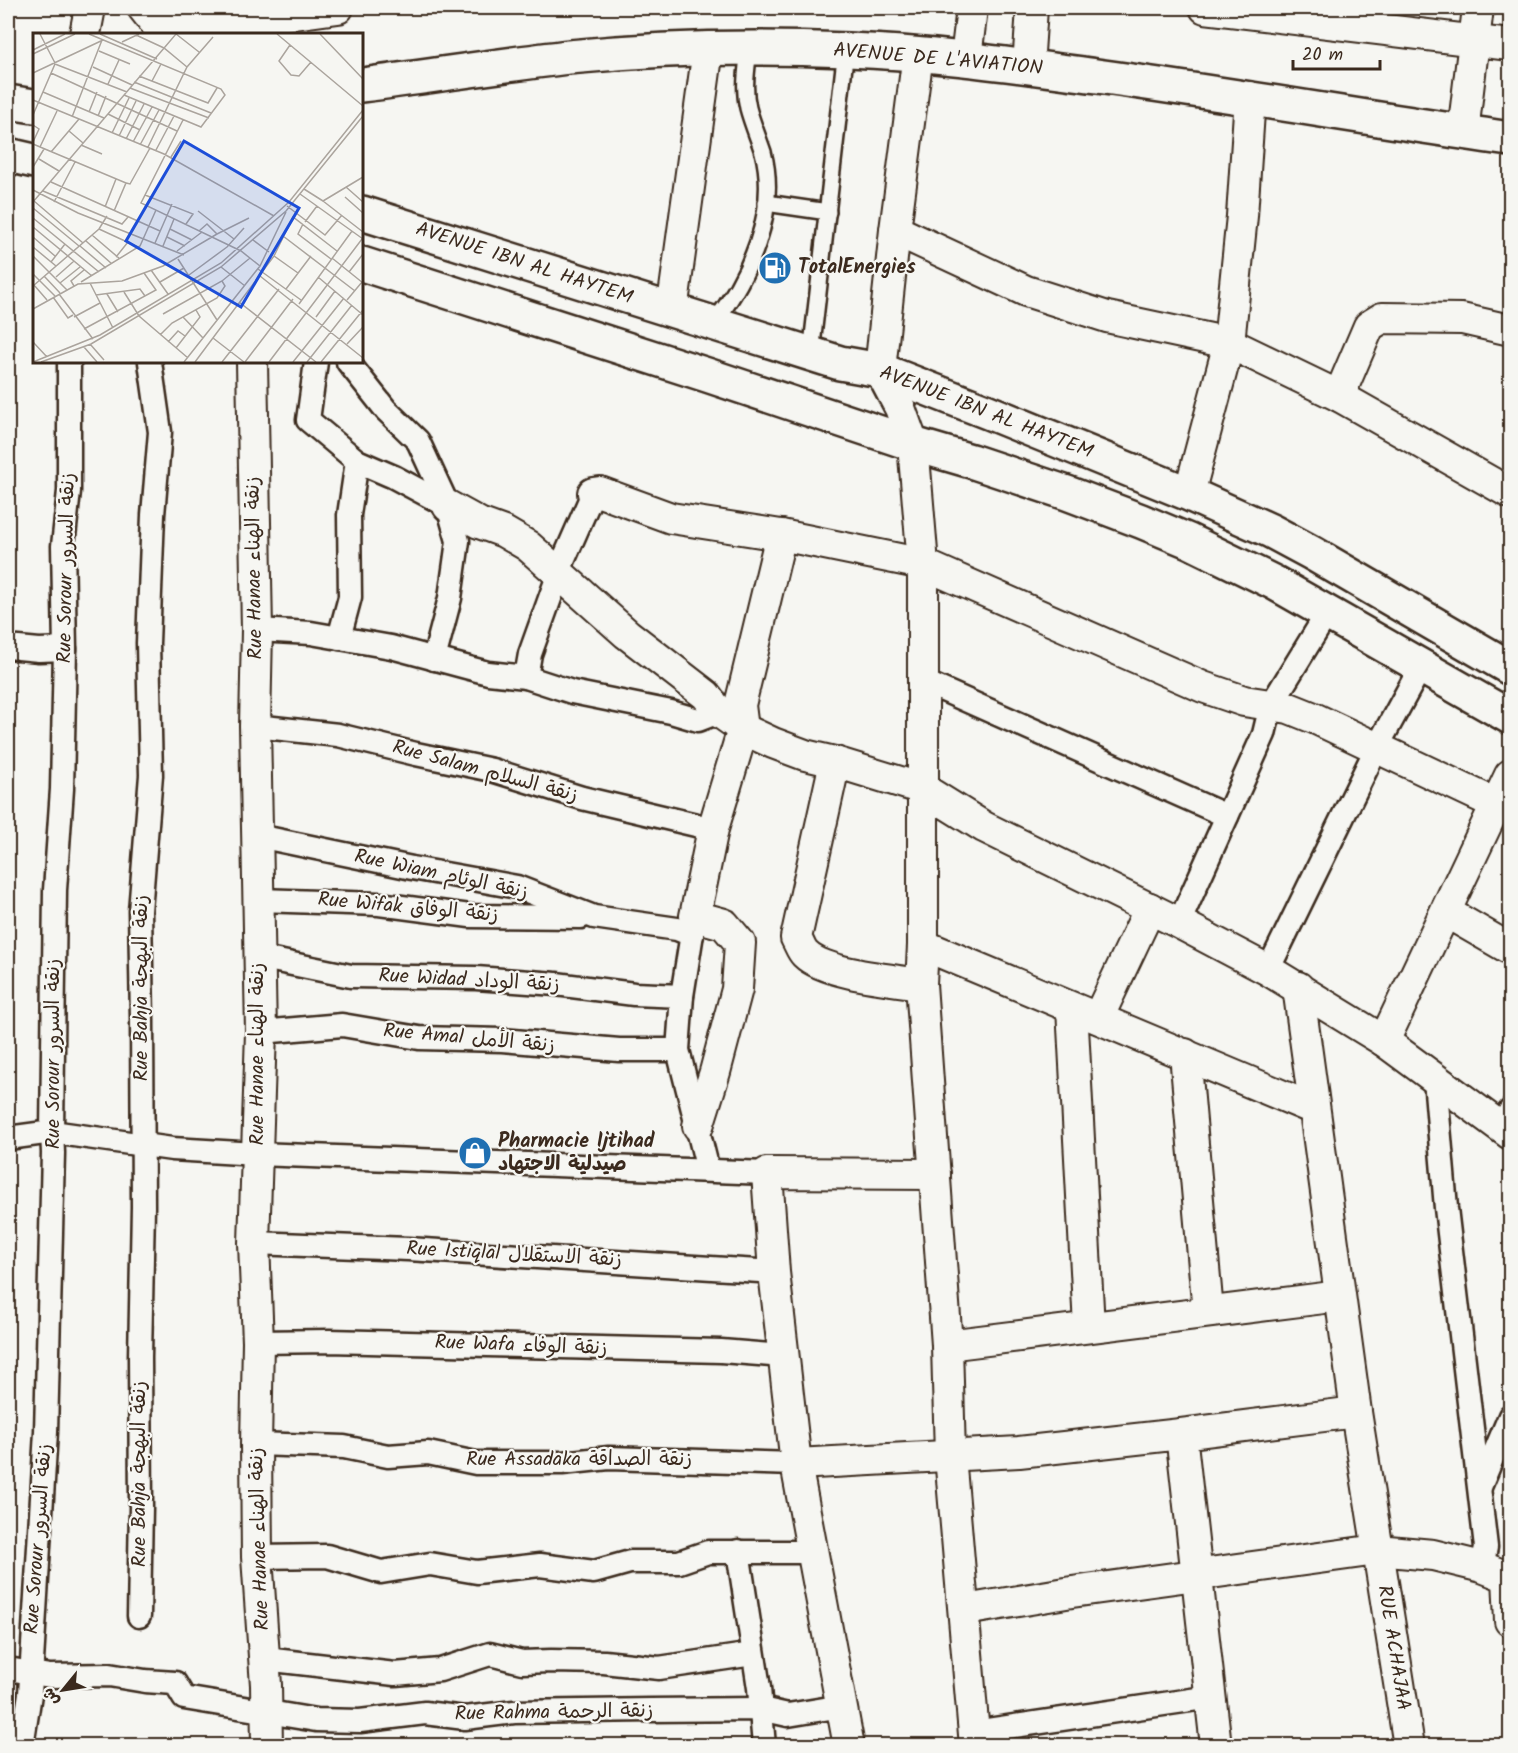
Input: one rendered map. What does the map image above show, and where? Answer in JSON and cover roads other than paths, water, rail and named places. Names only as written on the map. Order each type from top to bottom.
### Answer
[{"type":"street","points":[[85,33],[90,8]]},
{"type":"street","points":[[143,8],[158,27],[184,29],[338,8]]},
{"type":"street","points":[[966,58],[972,8]]},
{"type":"street","points":[[1028,67],[1032,8]]},
{"type":"street","points":[[1205,8],[1510,45]]},
{"type":"street","points":[[1463,132],[1478,8]]},
{"type":"street","points":[[672,311],[708,49]]},
{"type":"street","name":"AVENUE DE L'AVIATION","points":[[363,86],[569,57],[708,49],[846,49],[966,58],[1250,97],[1510,139]]},
{"type":"street","points":[[918,54],[895,230],[880,370],[900,408],[913,444],[923,564],[925,682],[921,984],[947,1345],[950,1456],[975,1739],[1211,1696]]},
{"type":"street","points":[[1189,494],[1229,343],[1242,216],[1250,97]]},
{"type":"street","points":[[8,102],[33,106]]},
{"type":"street","points":[[8,155],[33,161]]},
{"type":"street","name":"AVENUE IBN AL HAYTEM","points":[[363,213],[840,363],[880,370],[988,412],[1189,494],[1302,547],[1510,668]]},
{"type":"street","points":[[895,230],[1026,291],[1107,317],[1229,343],[1339,396],[1510,493]]},
{"type":"street","points":[[363,264],[1017,476],[1141,521],[1236,563],[1328,612],[1510,717]]},
{"type":"street","points":[[1339,396],[1369,326],[1382,318],[1462,319],[1510,330]]},
{"type":"street","name":"Rue Sorour زنقة السرور","points":[[22,1746],[30,1694],[46,1432],[53,1154],[55,890],[62,789],[65,649],[63,546],[69,491],[69,363]]},
{"type":"street","name":"Rue Bahja زنقة البهجة","points":[[139,1616],[142,1145],[140,911],[151,775],[148,643],[153,515],[160,432],[150,363]]},
{"type":"street","points":[[316,363],[308,420],[357,460],[528,546],[649,653],[706,695],[731,721],[784,747],[923,789],[984,827],[1150,908],[1298,987],[1384,1041],[1435,1079],[1508,1124]]},
{"type":"street","points":[[349,363],[386,410],[418,441],[448,506],[458,541],[450,598],[434,659]]},
{"type":"street","name":"Rue Hanae زنقة الهناء","points":[[246,364],[257,630],[255,726],[261,1032],[254,1243],[258,1342],[257,1557],[265,1659],[267,1746]]},
{"type":"street","points":[[339,638],[350,597],[349,515],[357,460]]},
{"type":"street","points":[[526,677],[530,654],[564,559],[593,493],[600,492],[671,518],[781,535],[923,564],[1203,687],[1232,698],[1289,708],[1314,718],[1496,804]]},
{"type":"street","points":[[708,1170],[678,1050],[682,996],[693,926],[714,829],[731,721],[740,705],[781,535]]},
{"type":"street","points":[[1179,923],[1264,734],[1271,705],[1328,612]]},
{"type":"street","points":[[257,630],[311,633],[391,647],[488,673],[526,677],[573,692],[671,712],[698,720],[731,721]]},
{"type":"street","points":[[8,647],[39,650],[65,649]]},
{"type":"street","points":[[1268,970],[1376,749],[1422,665]]},
{"type":"street","points":[[925,682],[1227,816]]},
{"type":"street","name":"Rue Salam زنقة السلام","points":[[255,726],[338,735],[492,770],[582,798],[714,829]]},
{"type":"street","points":[[835,762],[796,938],[805,954],[845,972],[921,984]]},
{"type":"street","points":[[1384,1041],[1510,775]]},
{"type":"street","name":"Rue Wiam زنقة الوئام","points":[[258,836],[517,887],[594,917],[677,929],[693,926]]},
{"type":"street","name":"Rue Wifak زنقة الوفاق","points":[[259,900],[379,904],[470,916],[594,917]]},
{"type":"street","points":[[1089,1327],[1085,1013],[1150,908]]},
{"type":"street","points":[[1446,912],[1510,949]]},
{"type":"street","points":[[693,926],[724,924],[740,943],[737,989],[698,1126]]},
{"type":"street","points":[[923,945],[1314,1109]]},
{"type":"street","name":"Rue Widad زنقة الوداد","points":[[258,957],[351,976],[476,978],[556,984],[634,994],[682,996]]},
{"type":"street","name":"RUE ACHAJAA","points":[[1298,987],[1356,1412],[1409,1746]]},
{"type":"street","name":"Rue Amal زنقة الأمل","points":[[261,1032],[342,1026],[419,1038],[502,1040],[618,1050],[678,1050]]},
{"type":"street","points":[[1185,1054],[1208,1312]]},
{"type":"street","points":[[1435,1079],[1446,1208],[1486,1547],[1500,1574],[1510,1621]]},
{"type":"street","points":[[8,1138],[52,1132],[171,1149],[257,1154],[767,1173],[934,1174]]},
{"type":"street","points":[[767,1173],[774,1272],[796,1464],[849,1746]]},
{"type":"street","name":"Rue Istiqlal زنقة الاستقلال","points":[[254,1243],[420,1250],[774,1272]]},
{"type":"street","points":[[947,1345],[1340,1296]]},
{"type":"street","name":"Rue Wafa زنقة الوفاء","points":[[258,1342],[329,1341],[721,1351],[784,1356]]},
{"type":"street","points":[[796,1464],[1019,1452],[1356,1412]]},
{"type":"street","points":[[1479,1488],[1510,1416]]},
{"type":"street","points":[[1181,1434],[1216,1746]]},
{"type":"street","name":"Rue Assadaka زنقة الصداقة","points":[[256,1444],[344,1447],[388,1456],[428,1453],[476,1463],[562,1463],[609,1458],[796,1464]]},
{"type":"street","points":[[964,1610],[1195,1574],[1377,1550],[1433,1555],[1500,1574]]},
{"type":"street","points":[[738,1551],[764,1746]]},
{"type":"street","points":[[257,1557],[327,1556],[381,1572],[430,1564],[477,1572],[540,1565],[594,1572],[630,1563],[679,1562],[708,1552],[812,1552]]},
{"type":"street","points":[[265,1659],[395,1674],[440,1670],[490,1653],[522,1662],[551,1660],[659,1668],[753,1654]]},
{"type":"street","points":[[8,1669],[30,1673]]},
{"type":"street","name":"Rue Rahma زنقة الرحمة","points":[[30,1673],[50,1676],[109,1674],[145,1681],[176,1683],[184,1698],[315,1719],[360,1721],[425,1713],[465,1718],[524,1712],[760,1709],[788,1715],[842,1706]]},
{"type":"lane","points":[[713,324],[743,280],[762,230],[766,203],[767,178],[763,153],[748,106],[745,82],[749,48]]},
{"type":"lane","points":[[812,354],[846,49]]},
{"type":"lane","points":[[766,203],[828,212]]},
{"type":"place","name":"TotalEnergies","points":[[775,268]]},
{"type":"place","name":"Pharmacie Ijtihad صيدلية الاجتهاد","points":[[475,1153]]}]
